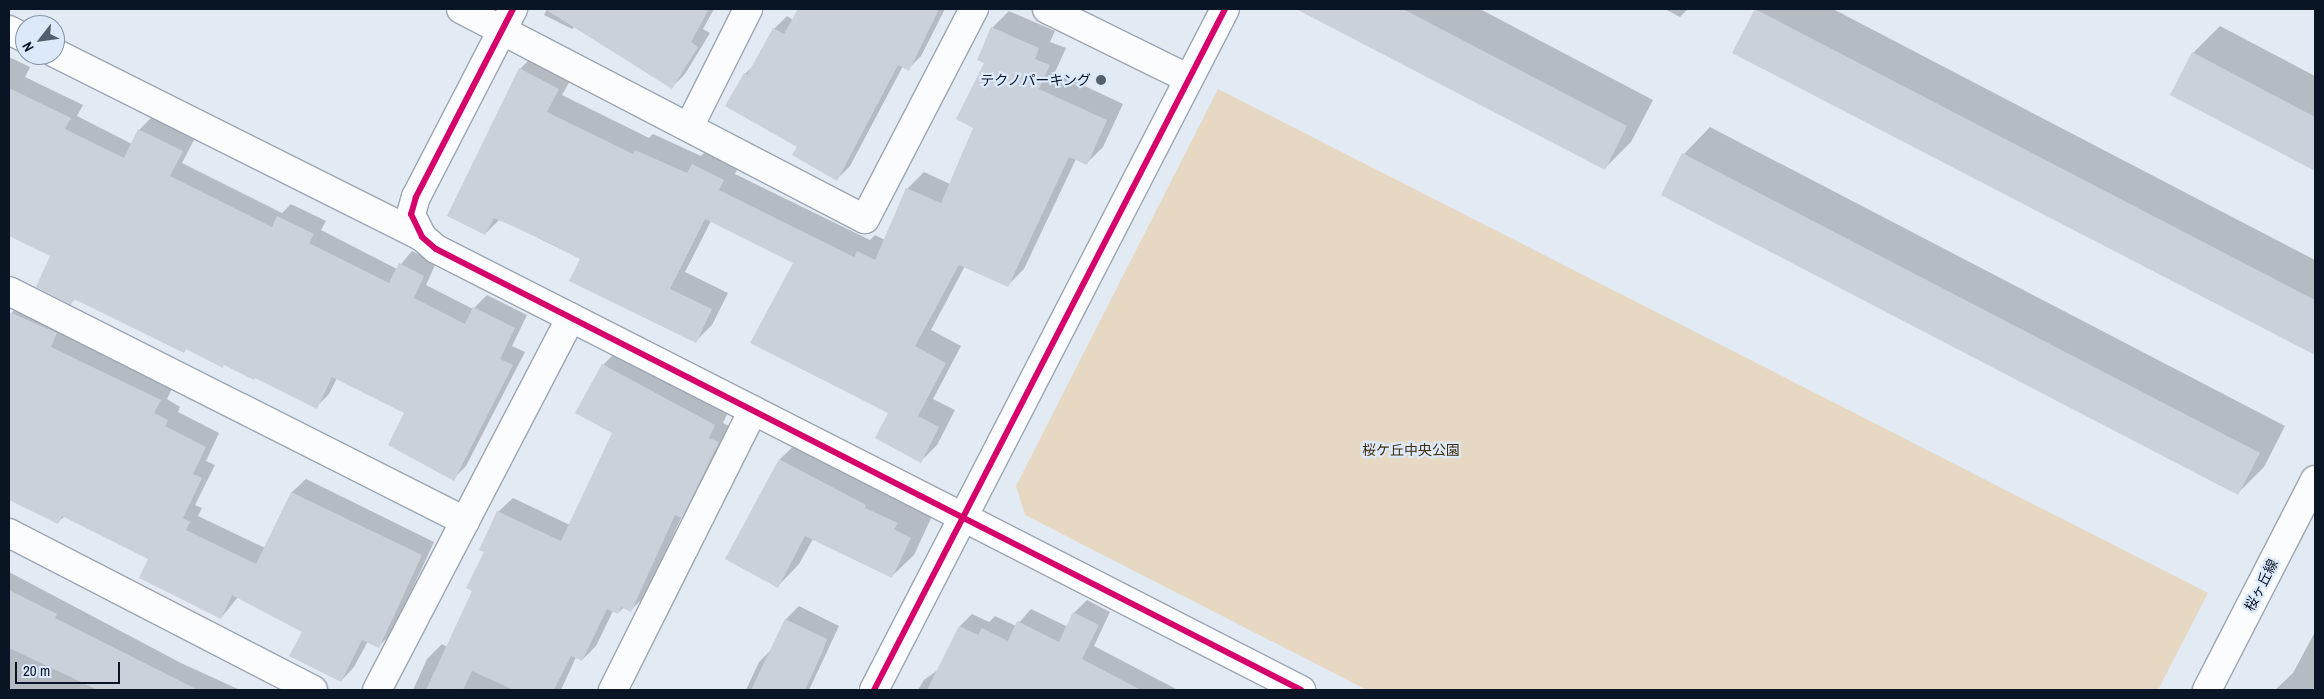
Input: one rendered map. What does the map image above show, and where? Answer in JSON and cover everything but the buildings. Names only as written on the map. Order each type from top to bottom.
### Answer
[{"type":"street","points":[[461,9],[507,19],[689,127],[865,219],[974,9]]},
{"type":"street","points":[[689,127],[748,9]]},
{"type":"street","points":[[1047,9],[1189,79]]},
{"type":"street","points":[[874,690],[1225,9]]},
{"type":"street","points":[[429,243],[411,214],[416,197],[507,19]]},
{"type":"street","points":[[65,58],[1301,690]]},
{"type":"street","points":[[9,291],[465,521]]},
{"type":"street","points":[[377,690],[571,318]]},
{"type":"street","points":[[614,690],[753,410]]},
{"type":"street","name":"桜ヶ丘線","points":[[2207,690],[2315,480]]},
{"type":"street","points":[[9,532],[313,690]]},
{"type":"green space","name":"桜ケ丘中央公園","points":[[1218,89],[2208,593],[2158,690],[1367,690],[1025,515],[1016,486]]},
{"type":"cycle path","points":[[513,9],[416,197],[411,214],[422,237],[436,249],[1301,690]]},
{"type":"cycle path","points":[[874,690],[1225,9]]},
{"type":"place","name":"テクノパーキング","points":[[1101,80]]}]
